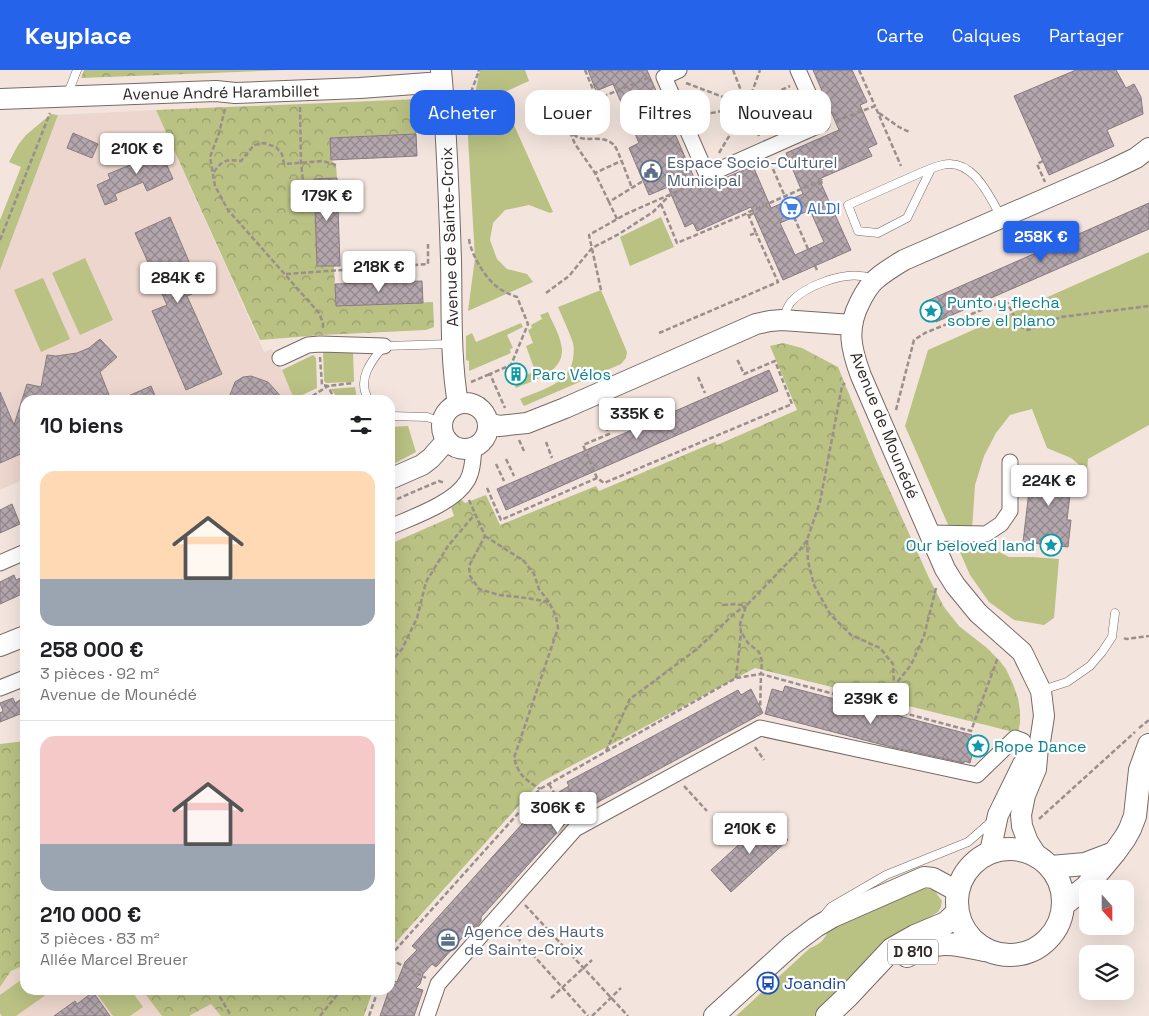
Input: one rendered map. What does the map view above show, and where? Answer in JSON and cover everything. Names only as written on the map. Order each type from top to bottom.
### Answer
[{"type":"main road","points":[[1063,905],[1086,888],[1115,852],[1130,829],[1135,816],[1140,770],[1149,745]]},
{"type":"main road","points":[[1044,861],[1062,888],[1063,905],[1060,920],[1055,931],[1044,943],[1031,951],[1016,955],[1002,955],[988,950],[974,941],[963,928],[957,902],[962,877],[971,865],[982,856],[990,852],[1009,848],[1024,850],[1044,861],[1085,864],[1115,852]]},
{"type":"main road","name":"D 810","points":[[827,1016],[892,949],[915,936],[946,923],[957,902]]},
{"type":"main road","name":"D 810","points":[[848,996],[920,948],[941,943],[988,950]]},
{"type":"street","points":[[670,90],[664,77],[679,70]]},
{"type":"street","points":[[800,75],[807,90]]},
{"type":"street","name":"Avenue André Harambillet","points":[[0,99],[360,88],[442,76]]},
{"type":"street","name":"Avenue de Sainte-Croix","points":[[442,76],[449,194],[454,382],[458,404]]},
{"type":"street","points":[[690,135],[707,175],[767,155],[802,135]]},
{"type":"street","name":"Avenue de Mounédé","points":[[1031,744],[1040,742],[1044,716],[1040,691],[1022,652],[978,613],[954,585],[945,569],[861,376],[853,350],[852,325],[857,308],[874,280],[904,260],[1136,158],[1149,148]]},
{"type":"street","points":[[488,423],[499,426],[527,423],[756,324],[782,320],[852,325]]},
{"type":"street","points":[[280,358],[308,345],[384,346]]},
{"type":"street","points":[[395,477],[422,465],[431,458],[444,431],[448,411],[452,406],[466,403],[474,405],[485,415],[488,423],[485,437],[474,447],[467,449],[452,445],[444,431]]},
{"type":"street","points":[[395,525],[438,506],[460,489],[468,481],[472,468],[474,447]]},
{"type":"street","points":[[929,533],[986,534],[1001,524],[1010,511],[1010,462]]},
{"type":"street","points":[[0,563],[20,554]]},
{"type":"street","points":[[0,646],[20,638]]},
{"type":"street","points":[[0,688],[20,680]]},
{"type":"street","points":[[427,1016],[438,984],[575,829],[760,728],[977,775],[1015,738],[1031,744]]},
{"type":"street","name":"Avenue de Mounédé","points":[[1031,744],[1023,764],[1013,804],[1021,816],[1022,826],[1028,842],[1044,861]]},
{"type":"street","name":"Avenue de Mounédé","points":[[990,852],[1013,804],[1036,769],[1031,744]]},
{"type":"street","points":[[714,1016],[816,927],[849,910],[924,876],[933,878],[957,902]]},
{"type":"lane","points":[[67,96],[77,70]]},
{"type":"lane","points":[[931,169],[907,218],[878,233],[858,231],[848,205],[931,169],[943,164],[962,166],[976,178],[1001,218]]},
{"type":"lane","points":[[782,320],[790,303],[798,295],[815,286],[832,279],[851,276],[862,276],[874,280]]},
{"type":"lane","points":[[367,395],[364,382],[365,376],[371,361],[384,346],[453,344]]},
{"type":"lane","points":[[395,416],[426,417],[444,431]]},
{"type":"lane","points":[[1040,691],[1067,682],[1090,666],[1112,637],[1115,613]]},
{"type":"lane","points":[[816,927],[831,907],[886,875],[968,842],[1013,804]]},
{"type":"path","points":[[473,90],[478,70]]},
{"type":"path","points":[[585,70],[597,99],[656,74],[670,77],[720,96]]},
{"type":"path","points":[[733,70],[741,90]]},
{"type":"path","points":[[753,90],[760,70]]},
{"type":"path","points":[[859,70],[901,166]]},
{"type":"path","points":[[774,90],[800,75]]},
{"type":"path","points":[[226,103],[219,132],[210,157],[215,186],[228,210],[319,313],[323,323],[320,344],[322,385],[364,382]]},
{"type":"path","points":[[300,104],[303,182],[315,182]]},
{"type":"path","points":[[831,122],[875,106]]},
{"type":"path","points":[[0,240],[50,112]]},
{"type":"path","points":[[878,113],[909,132]]},
{"type":"path","points":[[572,135],[575,144],[596,173],[617,219]]},
{"type":"path","points":[[574,135],[577,138],[603,139],[615,145],[632,188]]},
{"type":"path","points":[[601,290],[589,236],[626,214],[700,181],[707,175],[729,135]]},
{"type":"path","points":[[759,135],[786,199]]},
{"type":"path","points":[[213,173],[219,163],[230,159],[240,161],[254,145],[264,143],[276,147],[282,154],[284,164],[323,161],[336,165]]},
{"type":"path","points":[[596,173],[621,161]]},
{"type":"path","points":[[661,204],[677,243],[748,214],[754,211],[750,215],[749,212],[786,199],[822,180],[823,182],[817,185]]},
{"type":"path","points":[[609,202],[643,181]]},
{"type":"path","points":[[546,293],[570,276],[592,248],[619,234],[653,212],[671,194]]},
{"type":"path","points":[[659,333],[778,282],[748,214]]},
{"type":"path","points":[[794,217],[808,249]]},
{"type":"path","points":[[750,235],[756,233]]},
{"type":"path","points":[[469,237],[470,246],[478,263],[494,285],[504,292],[517,297],[528,324],[511,364],[474,381]]},
{"type":"path","points":[[285,274],[428,264],[428,244]]},
{"type":"path","points":[[397,279],[398,266]]},
{"type":"path","points":[[894,417],[914,340],[925,334],[1006,300],[1019,326],[1028,330],[1061,317],[1149,306]]},
{"type":"path","points":[[602,418],[609,434],[583,445],[597,478],[604,483],[792,404],[775,361],[744,374],[737,359]]},
{"type":"path","points":[[490,374],[494,385]]},
{"type":"path","points":[[698,377],[705,393]]},
{"type":"path","points":[[605,752],[630,699],[697,649],[746,606],[799,551],[806,540],[820,502],[842,386],[850,379]]},
{"type":"path","points":[[314,395],[328,386]]},
{"type":"path","points":[[328,386],[332,395]]},
{"type":"path","points":[[640,402],[646,416]]},
{"type":"path","points":[[517,435],[524,451]]},
{"type":"path","points":[[546,442],[552,458]]},
{"type":"path","points":[[506,459],[514,476]]},
{"type":"path","points":[[496,464],[504,481]]},
{"type":"path","points":[[487,488],[501,520],[597,478]]},
{"type":"path","points":[[395,500],[439,481],[460,489]]},
{"type":"path","points":[[470,501],[485,536],[524,561],[534,574],[539,589],[549,602],[556,616],[558,628],[514,758],[522,776],[540,789]]},
{"type":"path","points":[[395,657],[402,649],[417,618],[426,582],[448,546],[475,514]]},
{"type":"path","points":[[485,536],[469,566],[470,576],[479,589],[499,595],[549,602]]},
{"type":"path","points":[[806,540],[808,561],[814,585],[830,614],[851,635],[880,648],[893,664],[894,686]]},
{"type":"path","points":[[882,718],[894,686],[911,665],[924,636],[937,586]]},
{"type":"path","points":[[723,605],[736,604],[746,606]]},
{"type":"path","points":[[736,678],[741,632],[740,624],[746,606]]},
{"type":"path","points":[[741,632],[748,643],[759,652],[762,661],[760,728]]},
{"type":"path","points":[[1123,637],[1126,639],[1149,636]]},
{"type":"path","points":[[395,951],[540,789],[736,678],[761,674],[972,731],[998,657]]},
{"type":"path","points":[[1022,826],[1034,823],[1149,720]]},
{"type":"path","points":[[675,775],[707,811]]},
{"type":"path","points":[[549,784],[575,829]]},
{"type":"path","points":[[516,896],[628,1016]]},
{"type":"path","points":[[498,916],[590,1016],[621,988]]},
{"type":"path","points":[[395,960],[438,984]]},
{"type":"path","points":[[551,998],[592,960]]},
{"type":"path","points":[[219,995],[231,1016]]},
{"type":"path","points":[[320,1016],[337,995]]},
{"type":"path","points":[[369,1016],[376,995]]},
{"type":"shaded area","points":[[156,110],[264,352],[272,349],[293,395],[20,395],[20,481],[0,490],[0,270],[58,115]]},
{"type":"shaded area","points":[[20,967],[20,995],[146,995],[162,1016],[0,1016],[0,987],[11,971]]},
{"type":"shaded area","points":[[211,1004],[221,1016],[189,1016]]},
{"type":"green space","points":[[84,70],[286,70],[81,78]]},
{"type":"green space","points":[[480,70],[525,70],[529,81],[509,90],[476,89]]},
{"type":"green space","points":[[410,99],[410,134],[330,138],[331,160],[336,165],[337,178],[315,179],[317,266],[334,266],[336,306],[433,302],[434,327],[426,330],[260,340],[156,110]]},
{"type":"green space","points":[[51,114],[58,115],[0,270],[0,220],[21,167],[9,162],[26,135]]},
{"type":"green space","points":[[515,127],[553,212],[550,213],[529,205],[505,210],[493,223],[490,240],[497,259],[507,269],[527,274],[533,282],[468,311],[475,258],[468,135],[515,135]]},
{"type":"green space","points":[[661,217],[674,247],[630,266],[620,237]]},
{"type":"green space","points":[[1149,252],[1149,425],[1088,459],[1087,471],[1071,458],[1047,448],[1032,409],[1010,415],[996,433],[984,456],[975,485],[972,530],[988,546],[1009,557],[1059,559],[1054,618],[1044,625],[1014,620],[989,602],[970,575],[905,426],[928,350]]},
{"type":"green space","points":[[85,258],[113,320],[80,335],[52,273]]},
{"type":"green space","points":[[43,278],[70,339],[41,352],[14,290]]},
{"type":"green space","points":[[601,290],[627,352],[626,358],[621,364],[524,406],[520,399],[553,385],[566,375],[570,368],[574,355],[573,343],[558,307]]},
{"type":"green space","points":[[548,312],[561,344],[562,353],[560,361],[555,368],[540,378],[516,388],[513,381],[535,371],[526,346],[533,343],[528,330],[532,328],[531,325],[542,319],[540,315]]},
{"type":"green space","points":[[521,323],[523,327],[507,335],[513,348],[510,349],[511,353],[469,371],[469,361],[466,360],[466,336],[472,333],[476,342]]},
{"type":"green space","points":[[783,343],[802,348],[838,367],[876,460],[944,607],[959,626],[987,648],[1006,669],[1018,698],[1020,723],[1018,733],[755,668],[541,782],[395,943],[395,542],[454,516],[451,507],[461,499],[465,503],[486,495],[500,525],[596,486],[599,491],[715,442],[717,445],[797,410],[770,346]]},
{"type":"green space","points":[[353,350],[354,382],[326,383],[324,381],[323,351]]},
{"type":"green space","points":[[313,355],[316,358],[317,388],[302,395],[292,395],[282,370]]},
{"type":"green space","points":[[355,387],[356,395],[335,395],[331,389]]},
{"type":"green space","points":[[408,426],[416,452],[395,463],[395,427]]},
{"type":"green space","points":[[20,742],[20,967],[11,971],[0,987],[0,744]]},
{"type":"green space","points":[[915,887],[934,890],[942,901],[938,912],[892,943],[814,1016],[736,1016],[810,948],[822,941],[828,930]]},
{"type":"green space","points":[[20,981],[20,995],[46,995],[16,1016],[2,1016],[0,1013],[0,995]]},
{"type":"green space","points":[[98,995],[135,995],[143,1007],[130,1016],[113,1016]]},
{"type":"green space","points":[[146,995],[371,995],[364,1016],[221,1016],[211,1004],[189,1016],[162,1016]]},
{"type":"building","points":[[588,70],[647,70],[656,90],[620,90],[620,100],[613,84],[596,90]]},
{"type":"building","points":[[813,70],[852,70],[867,102],[860,105],[877,144],[868,148],[872,156],[819,179],[851,250],[783,280],[751,207],[697,231],[693,223],[685,227],[668,187],[649,195],[629,148],[639,143],[635,135],[675,135],[699,189],[753,166],[771,208],[803,194],[786,153],[839,130],[831,112],[831,90],[822,90]],"holes":[[[810,210],[824,242],[795,255],[780,223]]]},
{"type":"building","points":[[1076,70],[1116,70],[1126,88],[1134,84],[1141,97],[1143,114],[1107,130],[1114,146],[1049,175],[1014,96]]},
{"type":"building","points":[[73,133],[98,144],[92,158],[67,148]]},
{"type":"building","points":[[416,135],[417,156],[331,160],[330,138]]},
{"type":"building","points":[[158,145],[173,179],[147,191],[143,182],[115,194],[117,200],[105,205],[97,185],[110,179],[108,174],[135,163],[132,156]]},
{"type":"building","points":[[337,178],[340,266],[317,266],[314,179]]},
{"type":"building","points":[[1149,203],[1149,229],[936,322],[927,301]]},
{"type":"building","points":[[170,217],[201,290],[187,296],[222,374],[186,390],[152,311],[167,305],[135,233]]},
{"type":"building","points":[[422,281],[423,303],[336,306],[335,284]]},
{"type":"building","points":[[100,339],[117,357],[100,372],[109,395],[24,395],[27,384],[41,387],[47,355],[56,356],[77,353],[89,348]]},
{"type":"building","points":[[769,370],[778,391],[506,510],[497,489]]},
{"type":"building","points":[[251,376],[268,382],[280,395],[230,395],[235,382],[243,377]]},
{"type":"building","points":[[151,386],[155,395],[130,395]]},
{"type":"building","points":[[0,392],[14,425],[20,406],[20,454],[0,463]]},
{"type":"building","points":[[1032,466],[1073,470],[1067,520],[1071,520],[1068,547],[1023,542]]},
{"type":"building","points":[[12,504],[20,524],[0,533],[0,510]]},
{"type":"building","points":[[14,575],[16,580],[20,578],[20,595],[0,604],[0,582]]},
{"type":"building","points":[[785,686],[972,735],[971,738],[979,740],[976,752],[973,751],[970,763],[964,761],[964,763],[891,747],[765,714],[772,689],[783,692]]},
{"type":"building","points":[[751,689],[763,713],[572,816],[481,917],[481,921],[476,927],[472,927],[436,967],[432,964],[423,974],[420,984],[416,988],[423,990],[414,1016],[380,1016],[387,995],[395,995],[395,981],[397,982],[405,962],[417,950],[412,946],[541,803],[544,806],[559,792],[569,786],[567,782],[738,690],[741,695]]},
{"type":"building","points":[[13,698],[15,703],[20,700],[20,714],[0,722],[0,713],[3,711],[0,703]]},
{"type":"building","points":[[768,818],[788,840],[731,892],[711,870]]},
{"type":"building","points":[[89,995],[95,995],[110,1016],[54,1016],[75,1001],[77,1004]]},
{"type":"place","name":"Espace Socio-Culturel Municipal","points":[[651,171]]},
{"type":"place","name":"ALDI","points":[[791,208]]},
{"type":"place","name":"Punto y flecha sobre el plano","points":[[931,311]]},
{"type":"place","name":"Parc Vélos","points":[[516,374]]},
{"type":"place","name":"Our beloved land","points":[[1051,545]]},
{"type":"place","name":"Rope Dance","points":[[978,746]]},
{"type":"place","name":"Agence des Hauts de Sainte-Croix","points":[[448,940]]},
{"type":"place","name":"Joandin","points":[[768,983]]}]
